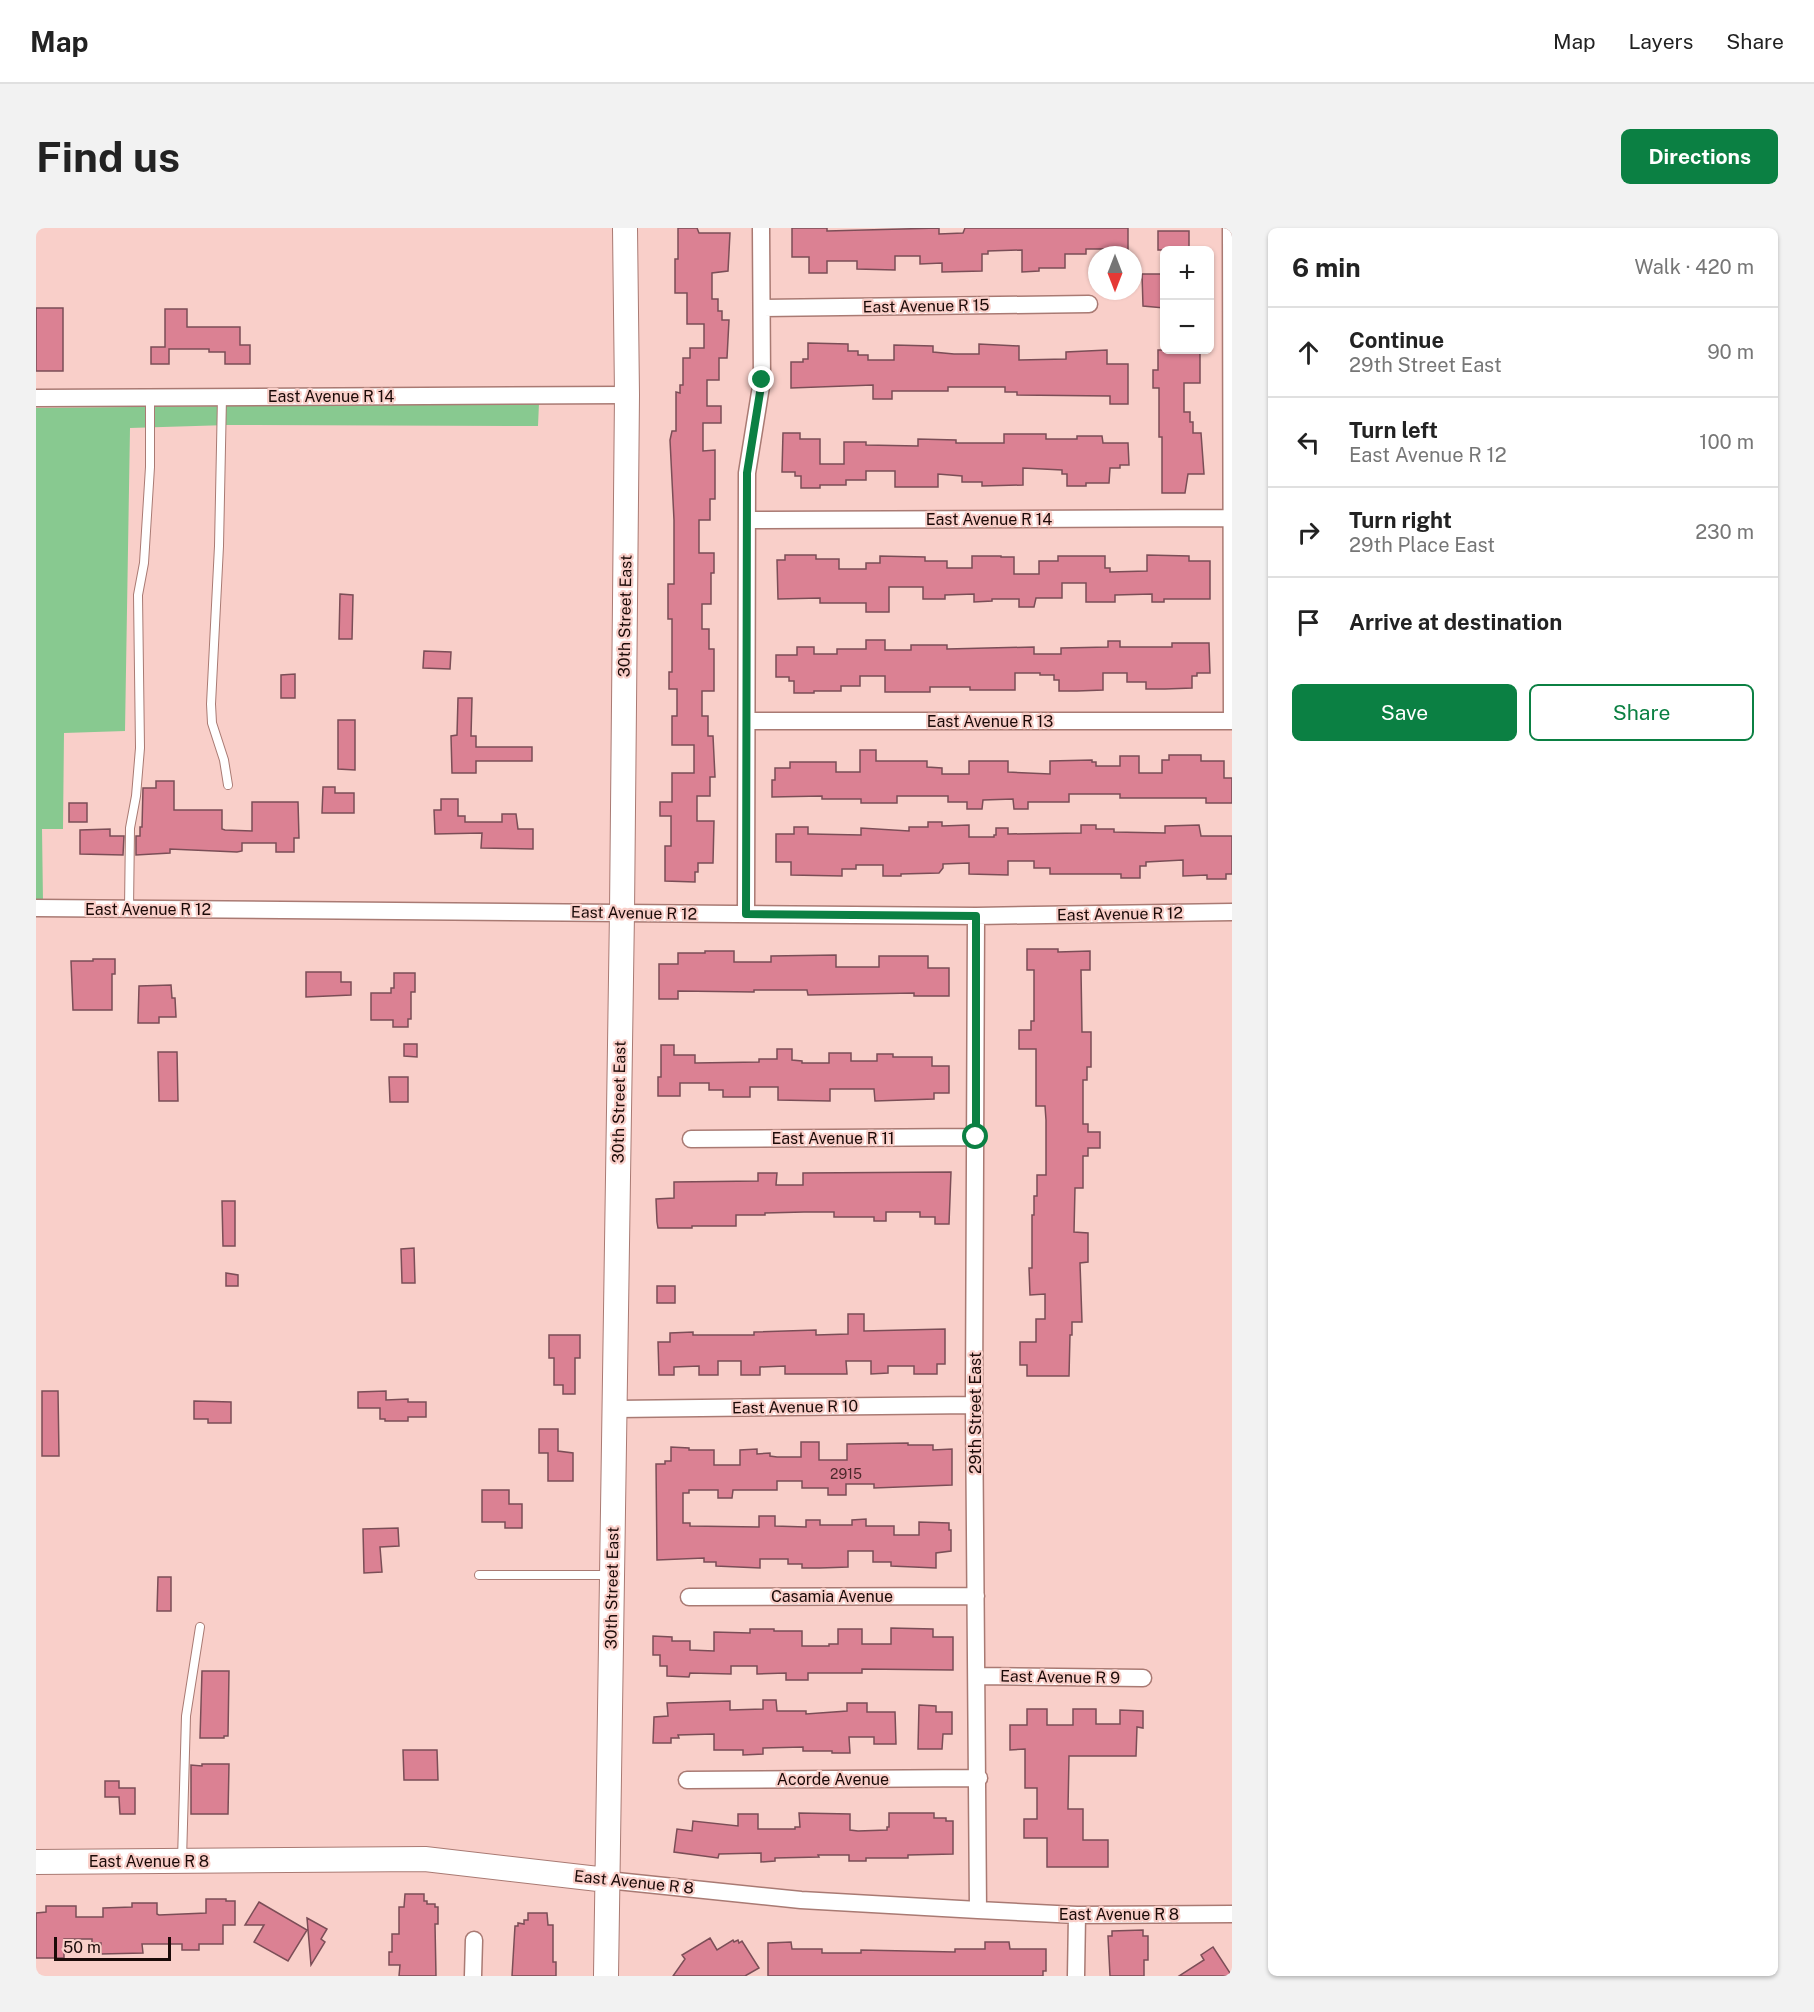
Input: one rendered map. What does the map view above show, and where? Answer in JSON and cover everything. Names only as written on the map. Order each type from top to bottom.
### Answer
[{"type":"street","name":"30th Street East","points":[[606,1976],[622,912],[627,395],[625,228]]},
{"type":"street","points":[[746,914],[747,473],[762,380],[761,228]]},
{"type":"street","points":[[1231,228],[1232,720]]},
{"type":"street","name":"East Avenue R 15","points":[[763,308],[1089,304]]},
{"type":"street","name":"East Avenue R 14","points":[[36,398],[627,395]]},
{"type":"street","name":"East Avenue R 14","points":[[747,520],[1231,518]]},
{"type":"street","name":"East Avenue R 13","points":[[747,721],[1232,720]]},
{"type":"street","name":"East Avenue R 12","points":[[36,908],[976,916],[1232,912]]},
{"type":"street","name":"29th Street East","points":[[976,916],[974,1405],[979,1778],[978,1910]]},
{"type":"street","name":"East Avenue R 11","points":[[691,1139],[976,1137]]},
{"type":"street","name":"East Avenue R 10","points":[[616,1409],[974,1405]]},
{"type":"street","name":"Casamia Avenue","points":[[689,1597],[976,1596]]},
{"type":"street","name":"East Avenue R 9","points":[[977,1676],[1143,1678]]},
{"type":"street","name":"Acorde Avenue","points":[[687,1780],[979,1778]]},
{"type":"street","name":"East Avenue R 8","points":[[36,1862],[425,1859],[801,1900],[1077,1915],[1232,1914]]},
{"type":"street","points":[[1076,1976],[1077,1915]]},
{"type":"street","points":[[473,1976],[474,1940]]},
{"type":"lane","points":[[222,397],[219,546],[211,704],[212,723],[224,760],[228,785]]},
{"type":"lane","points":[[129,909],[130,828],[136,796],[140,748],[138,596],[144,563],[150,467],[150,398]]},
{"type":"lane","points":[[478,1575],[613,1575]]},
{"type":"lane","points":[[182,1861],[186,1716],[200,1627]]},
{"type":"green space","points":[[539,403],[538,426],[228,425],[130,428],[125,731],[64,733],[63,829],[42,829],[43,902],[36,901],[36,408]]},
{"type":"building","points":[[678,228],[697,228],[699,233],[730,233],[728,271],[712,273],[712,299],[718,299],[718,311],[722,311],[722,320],[729,320],[727,358],[719,358],[719,380],[707,380],[707,406],[721,406],[721,423],[703,423],[703,451],[715,450],[715,499],[710,499],[710,520],[699,520],[699,553],[714,553],[714,573],[711,573],[711,604],[702,604],[702,629],[709,629],[709,649],[714,649],[714,691],[702,691],[702,716],[708,716],[708,736],[713,736],[715,777],[710,777],[710,796],[697,796],[697,821],[714,821],[713,863],[698,863],[695,882],[665,881],[665,846],[671,846],[671,816],[660,816],[660,802],[672,802],[672,773],[694,773],[694,745],[672,745],[672,716],[677,716],[677,689],[669,689],[669,672],[672,672],[672,619],[668,619],[668,584],[674,584],[670,440],[672,431],[676,431],[676,392],[680,393],[680,385],[683,385],[683,358],[690,358],[690,348],[704,348],[704,324],[687,324],[687,293],[675,293]]},
{"type":"building","points":[[792,228],[827,228],[827,231],[939,228],[939,234],[963,233],[965,228],[1128,228],[1128,246],[1088,246],[1086,254],[1065,254],[1065,268],[1039,268],[1039,271],[1022,272],[1022,250],[988,251],[988,254],[982,254],[982,271],[942,272],[942,263],[920,264],[920,256],[895,256],[895,270],[857,269],[857,261],[827,261],[827,273],[809,273],[809,257],[792,257]]},
{"type":"building","points":[[1158,231],[1189,231],[1189,246],[1160,246],[1158,250]]},
{"type":"building","points":[[1142,274],[1160,274],[1160,308],[1143,306]]},
{"type":"building","points":[[36,308],[63,308],[63,371],[36,371]]},
{"type":"building","points":[[165,309],[187,309],[187,327],[240,327],[240,345],[250,345],[250,364],[225,364],[225,352],[209,352],[209,349],[169,349],[169,364],[151,364],[151,347],[165,347]]},
{"type":"building","points":[[808,343],[848,344],[848,351],[858,351],[858,355],[868,355],[868,360],[894,360],[894,345],[933,346],[933,352],[954,354],[979,354],[979,344],[1019,346],[1019,360],[1066,359],[1066,352],[1107,350],[1107,364],[1128,364],[1128,404],[1110,404],[1110,396],[1017,395],[1017,392],[1005,392],[1005,387],[948,387],[948,391],[892,391],[892,399],[873,399],[873,385],[791,388],[791,362],[803,362],[803,359],[808,359]]},
{"type":"building","points":[[1158,350],[1160,354],[1200,354],[1200,383],[1184,383],[1184,412],[1190,412],[1193,433],[1201,433],[1204,474],[1188,474],[1185,493],[1162,493],[1159,388],[1153,388],[1153,370],[1158,370]]},
{"type":"building","points":[[783,433],[800,433],[800,439],[820,439],[820,464],[844,464],[844,442],[866,442],[866,445],[918,446],[918,439],[956,440],[956,443],[1004,443],[1004,434],[1046,434],[1046,439],[1102,436],[1103,443],[1128,443],[1129,465],[1110,468],[1109,483],[1086,483],[1086,486],[1067,486],[1067,474],[1062,474],[1062,470],[1023,468],[1023,485],[982,486],[982,482],[962,482],[962,476],[938,474],[938,487],[895,487],[895,471],[866,471],[866,480],[846,480],[846,485],[801,488],[801,476],[795,476],[795,472],[782,472]]},
{"type":"building","points":[[785,555],[816,555],[816,559],[839,559],[839,569],[866,569],[866,563],[880,563],[880,556],[925,557],[925,561],[947,561],[947,568],[972,568],[972,556],[1014,557],[1014,574],[1039,574],[1039,561],[1058,561],[1058,556],[1105,556],[1105,568],[1110,568],[1110,572],[1147,571],[1147,555],[1189,556],[1189,561],[1210,561],[1210,599],[1164,599],[1164,602],[1152,602],[1152,594],[1115,595],[1115,602],[1086,602],[1086,583],[1062,583],[1062,598],[1036,598],[1034,607],[1019,607],[1019,599],[974,602],[974,594],[945,595],[945,599],[923,599],[923,587],[889,587],[889,612],[866,612],[866,603],[820,603],[820,598],[778,599],[777,560],[785,560]]},
{"type":"building","points":[[340,594],[353,595],[352,639],[339,639]]},
{"type":"building","points":[[866,640],[885,640],[885,650],[911,650],[911,645],[947,645],[947,649],[1034,647],[1034,654],[1061,654],[1061,648],[1108,647],[1108,641],[1120,641],[1120,647],[1172,647],[1172,643],[1209,643],[1210,673],[1197,673],[1197,676],[1192,676],[1192,688],[1146,689],[1146,682],[1127,682],[1127,673],[1103,673],[1103,690],[1077,691],[1059,691],[1059,680],[1054,680],[1054,675],[1040,675],[1040,673],[1015,673],[1015,690],[930,687],[930,692],[885,692],[885,676],[860,676],[860,686],[841,686],[841,691],[794,693],[794,681],[789,681],[789,677],[776,677],[776,655],[797,655],[797,647],[814,647],[814,654],[837,654],[837,649],[866,649]]},
{"type":"building","points":[[424,651],[451,652],[450,669],[423,668]]},
{"type":"building","points":[[295,674],[295,698],[281,698],[281,675]]},
{"type":"building","points":[[458,698],[472,698],[471,736],[476,736],[476,747],[532,747],[532,761],[476,761],[476,773],[452,773],[451,736],[457,735]]},
{"type":"building","points":[[338,720],[355,720],[355,770],[338,769]]},
{"type":"building","points":[[860,750],[876,750],[876,761],[927,761],[927,767],[942,768],[942,774],[969,774],[969,761],[1008,761],[1008,772],[1050,774],[1050,761],[1092,760],[1096,762],[1096,766],[1120,766],[1120,756],[1139,756],[1139,773],[1162,773],[1162,760],[1169,760],[1169,755],[1201,755],[1201,761],[1224,761],[1224,778],[1232,778],[1232,803],[1206,803],[1206,798],[1120,798],[1120,794],[1069,794],[1069,802],[1028,802],[1028,809],[1014,809],[1013,799],[983,800],[982,809],[967,809],[967,802],[948,802],[948,796],[897,796],[897,803],[861,803],[861,799],[822,799],[822,796],[772,797],[775,768],[790,768],[790,762],[836,762],[836,772],[860,772]]},
{"type":"building","points":[[156,781],[174,781],[174,810],[222,810],[222,829],[225,830],[252,831],[252,802],[298,802],[299,838],[294,838],[294,852],[276,852],[276,843],[242,843],[242,851],[237,852],[170,849],[170,853],[136,855],[136,836],[140,836],[140,827],[142,827],[143,788],[156,788]]},
{"type":"building","points":[[323,787],[335,787],[335,793],[354,793],[354,813],[322,813]]},
{"type":"building","points":[[441,799],[458,799],[458,816],[465,816],[465,822],[502,822],[502,814],[516,814],[518,829],[533,829],[533,849],[481,848],[482,833],[435,834],[434,810],[441,810]]},
{"type":"building","points":[[69,803],[87,803],[87,822],[69,822]]},
{"type":"building","points":[[928,822],[942,822],[942,826],[969,825],[969,837],[994,837],[996,828],[1008,828],[1008,834],[1081,833],[1081,825],[1096,825],[1096,829],[1114,829],[1114,832],[1165,833],[1165,826],[1199,825],[1201,836],[1232,836],[1232,874],[1226,874],[1226,879],[1207,879],[1207,875],[1183,876],[1183,860],[1146,862],[1146,866],[1140,866],[1140,878],[1121,878],[1121,874],[1050,874],[1050,868],[1034,868],[1034,861],[1008,861],[1008,875],[969,874],[969,863],[943,864],[939,873],[901,874],[901,876],[883,876],[883,865],[856,865],[856,869],[842,869],[842,876],[791,875],[791,862],[776,862],[776,834],[794,834],[794,827],[808,827],[808,834],[861,835],[861,828],[909,831],[909,827],[928,827]]},
{"type":"building","points":[[110,829],[110,836],[124,836],[123,855],[80,854],[80,830]]},
{"type":"building","points":[[1027,949],[1058,949],[1058,952],[1090,951],[1090,970],[1081,970],[1082,1032],[1091,1032],[1091,1067],[1087,1067],[1087,1080],[1083,1080],[1083,1124],[1088,1124],[1088,1132],[1100,1132],[1100,1148],[1088,1148],[1088,1156],[1083,1156],[1083,1188],[1075,1188],[1074,1232],[1088,1233],[1088,1262],[1080,1263],[1082,1322],[1072,1322],[1069,1376],[1027,1376],[1027,1365],[1020,1365],[1020,1342],[1036,1342],[1036,1319],[1045,1319],[1045,1294],[1030,1295],[1032,1215],[1034,1215],[1034,1196],[1037,1196],[1037,1175],[1046,1175],[1046,1120],[1045,1106],[1036,1106],[1036,1049],[1019,1049],[1019,1030],[1031,1030],[1031,1021],[1034,1021],[1034,970],[1027,970]]},
{"type":"building","points":[[705,951],[734,951],[734,962],[771,962],[771,956],[836,955],[836,967],[879,967],[879,956],[928,956],[928,968],[949,968],[949,996],[914,996],[914,993],[808,995],[807,990],[754,990],[754,992],[678,991],[678,999],[659,999],[659,964],[678,964],[678,953],[705,953]]},
{"type":"building","points":[[93,959],[115,959],[115,974],[112,974],[112,1010],[73,1010],[71,961],[93,961]]},
{"type":"building","points":[[306,972],[341,972],[341,982],[351,982],[351,995],[306,997]]},
{"type":"building","points":[[394,973],[415,973],[415,992],[411,992],[411,1019],[408,1019],[408,1027],[393,1027],[393,1020],[371,1020],[371,993],[391,993],[391,988],[394,988]]},
{"type":"building","points":[[171,985],[172,998],[175,998],[176,1017],[159,1017],[159,1023],[138,1023],[139,986]]},
{"type":"building","points":[[404,1044],[417,1044],[417,1057],[404,1056]]},
{"type":"building","points":[[661,1045],[674,1045],[674,1055],[695,1055],[695,1063],[759,1062],[759,1059],[777,1059],[777,1049],[792,1049],[792,1060],[802,1061],[802,1063],[829,1063],[829,1053],[851,1053],[851,1061],[877,1061],[877,1054],[893,1054],[893,1057],[932,1057],[932,1066],[949,1066],[949,1093],[934,1093],[934,1099],[875,1101],[874,1089],[830,1089],[830,1101],[778,1100],[778,1087],[750,1087],[750,1097],[723,1097],[723,1090],[709,1090],[709,1083],[680,1083],[680,1096],[658,1096],[658,1077],[661,1077]]},
{"type":"building","points":[[158,1052],[177,1052],[178,1101],[159,1101]]},
{"type":"building","points":[[389,1077],[408,1077],[408,1102],[390,1102]]},
{"type":"building","points":[[951,1172],[949,1224],[935,1224],[935,1217],[920,1217],[920,1212],[886,1212],[886,1221],[874,1221],[874,1217],[834,1217],[834,1212],[804,1212],[736,1215],[736,1226],[658,1228],[656,1199],[674,1198],[674,1182],[758,1181],[758,1173],[777,1173],[776,1185],[803,1185],[803,1173]]},
{"type":"building","points":[[222,1201],[235,1201],[235,1246],[223,1246]]},
{"type":"building","points":[[414,1248],[415,1283],[402,1283],[401,1249]]},
{"type":"building","points":[[226,1273],[238,1275],[238,1286],[226,1286]]},
{"type":"building","points":[[657,1286],[675,1286],[675,1303],[657,1303]]},
{"type":"building","points":[[848,1314],[864,1314],[864,1331],[945,1329],[945,1364],[937,1364],[937,1374],[914,1374],[914,1366],[888,1366],[888,1373],[871,1374],[871,1361],[846,1361],[847,1374],[785,1374],[785,1366],[760,1367],[760,1375],[741,1375],[741,1361],[718,1361],[718,1375],[699,1375],[699,1366],[674,1367],[674,1375],[659,1375],[658,1342],[670,1342],[670,1333],[754,1335],[754,1332],[816,1330],[816,1335],[848,1334]]},
{"type":"building","points":[[549,1335],[580,1335],[580,1358],[575,1358],[575,1394],[563,1394],[563,1385],[554,1385],[554,1358],[549,1358]]},
{"type":"building","points":[[42,1391],[58,1391],[59,1456],[42,1456]]},
{"type":"building","points":[[386,1391],[386,1400],[408,1399],[408,1402],[426,1402],[426,1417],[408,1417],[408,1421],[385,1421],[385,1419],[380,1419],[380,1408],[358,1408],[358,1392]]},
{"type":"building","points":[[194,1401],[231,1402],[231,1423],[208,1423],[208,1419],[194,1419]]},
{"type":"building","points":[[539,1429],[558,1429],[558,1451],[573,1453],[573,1481],[548,1481],[548,1453],[539,1453]]},
{"type":"building","points":[[801,1442],[819,1442],[819,1460],[847,1460],[847,1444],[908,1443],[908,1445],[933,1445],[933,1450],[952,1449],[952,1485],[874,1488],[874,1484],[846,1484],[846,1495],[828,1495],[828,1488],[802,1488],[802,1481],[777,1481],[777,1490],[733,1490],[732,1498],[718,1498],[718,1490],[689,1490],[689,1493],[683,1493],[683,1523],[690,1523],[690,1526],[759,1527],[759,1516],[775,1516],[775,1526],[806,1527],[806,1520],[820,1520],[820,1525],[852,1525],[852,1520],[866,1519],[866,1526],[894,1526],[894,1535],[919,1535],[919,1522],[949,1523],[951,1551],[936,1553],[936,1568],[891,1566],[891,1562],[873,1562],[873,1551],[848,1551],[848,1567],[802,1568],[802,1564],[788,1564],[788,1559],[760,1559],[760,1568],[716,1566],[716,1562],[704,1562],[704,1558],[657,1560],[656,1464],[671,1461],[671,1447],[714,1450],[714,1465],[740,1465],[740,1450],[757,1449],[757,1454],[770,1453],[770,1456],[777,1457],[801,1457]]},
{"type":"building","points":[[482,1490],[509,1490],[509,1504],[522,1504],[522,1528],[505,1528],[505,1522],[482,1522]]},
{"type":"building","points":[[398,1528],[399,1546],[380,1547],[382,1572],[364,1573],[363,1529]]},
{"type":"building","points":[[158,1577],[171,1577],[171,1611],[157,1611]]},
{"type":"building","points":[[891,1628],[933,1629],[933,1637],[953,1637],[953,1670],[862,1669],[862,1673],[808,1673],[808,1680],[786,1680],[786,1673],[757,1674],[757,1666],[731,1666],[731,1674],[690,1673],[689,1677],[667,1676],[667,1666],[660,1666],[660,1655],[653,1655],[653,1636],[672,1637],[672,1641],[690,1641],[690,1650],[714,1651],[714,1632],[750,1633],[750,1629],[802,1631],[802,1646],[829,1646],[829,1644],[838,1644],[838,1629],[862,1629],[862,1644],[891,1644]]},
{"type":"building","points":[[202,1671],[229,1671],[228,1736],[224,1738],[200,1738]]},
{"type":"building","points":[[763,1700],[776,1700],[777,1711],[806,1711],[806,1714],[847,1711],[847,1703],[867,1703],[867,1712],[895,1712],[896,1744],[874,1744],[874,1737],[849,1737],[850,1753],[803,1751],[803,1747],[763,1748],[763,1754],[743,1755],[743,1750],[714,1750],[714,1734],[678,1735],[679,1738],[671,1738],[671,1743],[653,1743],[654,1717],[668,1716],[667,1703],[730,1701],[730,1710],[763,1709]]},
{"type":"building","points":[[919,1705],[936,1706],[936,1712],[952,1712],[952,1734],[943,1734],[942,1749],[918,1749]]},
{"type":"building","points":[[1027,1709],[1047,1709],[1047,1725],[1073,1725],[1073,1709],[1096,1709],[1096,1724],[1120,1724],[1120,1710],[1143,1711],[1143,1728],[1137,1727],[1136,1756],[1069,1756],[1068,1809],[1083,1809],[1083,1840],[1108,1840],[1108,1867],[1047,1867],[1047,1838],[1024,1838],[1024,1819],[1037,1819],[1037,1788],[1025,1788],[1025,1749],[1010,1750],[1010,1725],[1027,1725]]},
{"type":"building","points":[[403,1750],[437,1750],[438,1780],[404,1780]]},
{"type":"building","points":[[202,1764],[229,1764],[228,1814],[191,1814],[191,1765],[202,1766]]},
{"type":"building","points":[[105,1781],[119,1781],[119,1788],[135,1788],[135,1814],[120,1814],[119,1797],[105,1797]]},
{"type":"building","points":[[799,1813],[850,1814],[850,1830],[858,1831],[887,1830],[889,1813],[934,1813],[934,1818],[946,1818],[946,1821],[953,1821],[953,1854],[908,1855],[908,1858],[866,1858],[866,1861],[849,1861],[849,1855],[818,1855],[819,1857],[775,1858],[775,1861],[761,1862],[761,1853],[719,1854],[718,1858],[674,1852],[677,1829],[692,1831],[693,1821],[738,1826],[738,1814],[758,1814],[758,1829],[795,1829],[795,1827],[800,1827]]},
{"type":"building","points":[[405,1894],[424,1894],[424,1901],[427,1901],[427,1904],[435,1904],[435,1907],[438,1907],[438,1924],[435,1924],[436,1976],[399,1976],[400,1965],[389,1965],[392,1934],[399,1934],[399,1907],[404,1907]]},
{"type":"building","points":[[206,1899],[235,1901],[235,1925],[223,1925],[223,1944],[199,1944],[199,1950],[182,1950],[182,1944],[142,1944],[143,1953],[101,1954],[101,1943],[92,1943],[92,1939],[64,1939],[64,1958],[36,1958],[36,1913],[46,1912],[46,1906],[76,1906],[76,1917],[103,1917],[103,1908],[132,1907],[132,1903],[157,1903],[157,1914],[159,1915],[206,1913]]},
{"type":"building","points":[[259,1902],[307,1930],[288,1961],[254,1942],[264,1925],[245,1925]]},
{"type":"building","points":[[528,1913],[547,1913],[548,1925],[553,1925],[553,1962],[556,1962],[556,1976],[512,1976],[515,1926],[518,1926],[518,1923],[524,1924],[524,1920],[528,1920]]},
{"type":"building","points":[[307,1918],[327,1929],[321,1939],[325,1942],[311,1965]]},
{"type":"building","points":[[1143,1930],[1143,1936],[1148,1936],[1148,1960],[1144,1960],[1144,1976],[1110,1976],[1108,1936],[1112,1936],[1112,1931]]},
{"type":"building","points":[[710,1938],[717,1950],[733,1940],[734,1942],[738,1940],[739,1943],[742,1941],[759,1968],[745,1976],[673,1976],[685,1959],[682,1955]]},
{"type":"building","points":[[791,1942],[792,1949],[822,1949],[822,1953],[861,1953],[861,1950],[955,1952],[955,1949],[985,1949],[985,1942],[1009,1942],[1010,1949],[1046,1949],[1046,1971],[1043,1971],[1043,1976],[768,1976],[768,1943]]},
{"type":"building","points":[[1213,1947],[1232,1976],[1179,1976],[1204,1960],[1201,1955]]},
{"type":"route","points":[[762,380],[747,473],[746,914],[976,916],[976,1137]]}]
